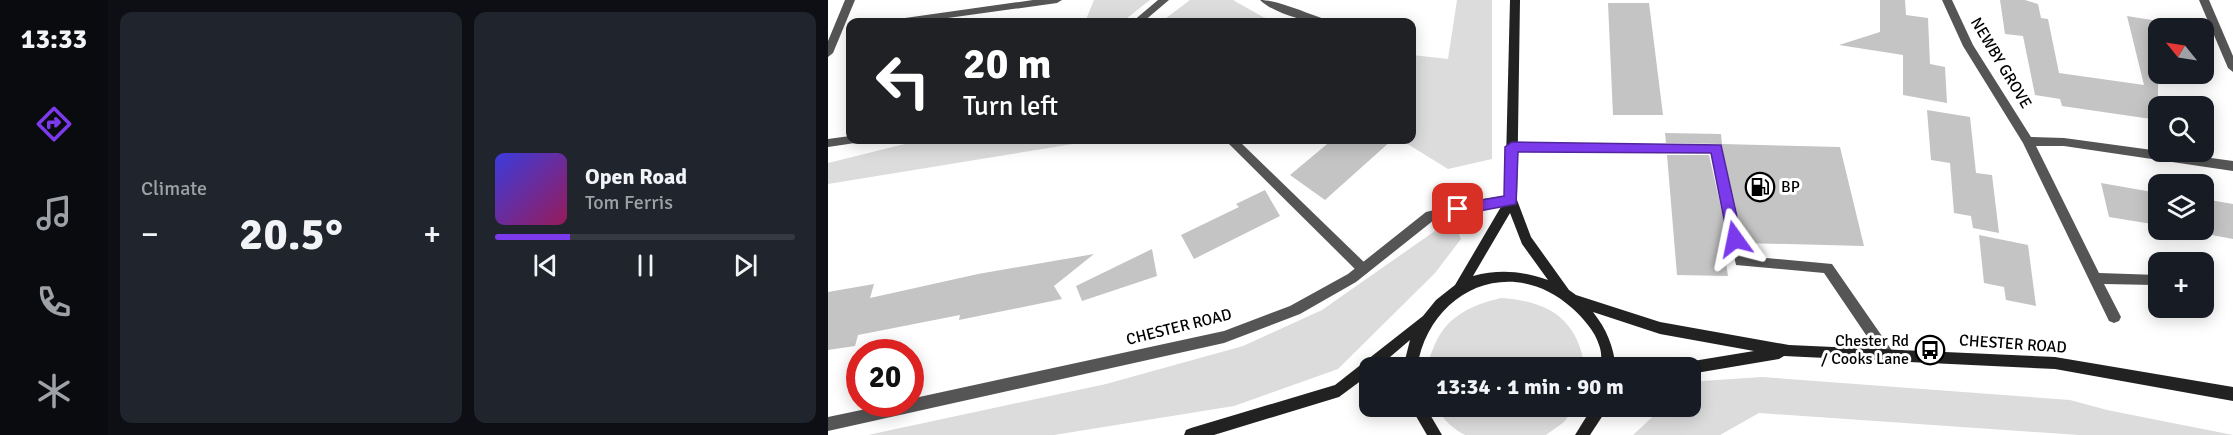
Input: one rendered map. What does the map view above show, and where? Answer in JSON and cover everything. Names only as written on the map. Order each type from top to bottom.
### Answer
[{"type":"main road","points":[[1515,0],[1511,200],[1526,240],[1563,291]]},
{"type":"main road","points":[[1191,435],[1339,390],[1430,316],[1460,288],[1511,200]]},
{"type":"main road","points":[[1460,288],[1494,277],[1526,278],[1563,291],[1587,311],[1606,343],[1608,357]]},
{"type":"main road","name":"CHESTER ROAD","points":[[1577,302],[1660,328],[1790,351],[2055,363],[2233,394]]},
{"type":"main road","points":[[1413,357],[1417,338],[1430,316]]},
{"type":"main road","name":"CHESTER ROAD","points":[[1701,366],[1790,351]]},
{"type":"main road","points":[[1424,417],[1435,435]]},
{"type":"main road","points":[[1582,435],[1594,417]]},
{"type":"street","points":[[828,53],[832,32],[850,0]]},
{"type":"street","points":[[927,18],[1057,0]]},
{"type":"street","points":[[1142,18],[1164,0]]},
{"type":"street","points":[[1265,0],[1276,7],[1310,18]]},
{"type":"street","name":"NEWBY GROVE","points":[[1947,0],[1968,46],[2028,141],[2114,317]]},
{"type":"street","points":[[2204,0],[2233,68]]},
{"type":"street","points":[[828,143],[846,141]]},
{"type":"street","points":[[2028,141],[2064,142],[2233,166]]},
{"type":"street","points":[[1236,144],[1364,269]]},
{"type":"street","points":[[1512,147],[1716,148],[1740,261],[1828,268],[1888,356]]},
{"type":"street","name":"CHESTER ROAD","points":[[828,424],[1224,338],[1294,310],[1364,269],[1430,216],[1470,206],[1511,200]]},
{"type":"street","points":[[2095,278],[2148,279]]},
{"type":"shaded area","points":[[1094,0],[1150,0],[1127,18],[1087,18]]},
{"type":"shaded area","points":[[1190,0],[1233,0],[1266,18],[1166,18]]},
{"type":"shaded area","points":[[1457,0],[1492,0],[1492,159],[1448,169],[1407,144],[1416,144],[1416,55],[1448,59]]},
{"type":"shaded area","points":[[905,144],[1073,144],[828,184],[828,163]]},
{"type":"shaded area","points":[[1442,226],[1457,230],[1461,239],[1435,273],[1338,369],[1234,406],[1054,435],[868,435],[1106,384],[1243,346],[1322,310]]},
{"type":"shaded area","points":[[1501,298],[1533,303],[1546,308],[1567,324],[1575,336],[1583,357],[1430,357],[1438,338],[1451,321],[1459,314]]},
{"type":"shaded area","points":[[1762,377],[2070,400],[2107,410],[2233,435],[2079,435],[1759,413],[1720,435],[1633,435],[1652,417],[1701,417],[1702,381]]},
{"type":"shaded area","points":[[1444,417],[1568,417],[1546,435],[1465,435]]},
{"type":"building","points":[[1880,0],[1905,0],[1906,15],[1928,18],[1930,64],[1945,67],[1947,103],[1903,95],[1903,55],[1839,45],[1880,32]]},
{"type":"building","points":[[2000,0],[2025,0],[2038,4],[2041,18],[2048,19],[2059,73],[2144,85],[2127,16],[2148,19],[2148,84],[2158,84],[2158,96],[2148,96],[2148,119],[2062,106],[2060,99],[2035,95],[2023,36],[2005,34]]},
{"type":"building","points":[[1608,3],[1649,3],[1663,115],[1613,115]]},
{"type":"building","points":[[1927,110],[1970,117],[1976,173],[1992,175],[1999,233],[1973,228],[1971,216],[1954,213],[1950,163],[1931,160]]},
{"type":"building","name":"BP","points":[[1665,133],[1721,134],[1722,144],[1840,147],[1864,246],[1744,243],[1721,144],[1666,143]]},
{"type":"building","points":[[1327,144],[1388,144],[1325,200],[1290,175]]},
{"type":"building","points":[[1667,155],[1709,155],[1729,242],[1723,242],[1728,276],[1677,275]]},
{"type":"building","points":[[2101,183],[2148,191],[2148,223],[2109,217]]},
{"type":"building","points":[[1265,190],[1280,216],[1194,259],[1181,235],[1239,207],[1236,204]]},
{"type":"building","points":[[2214,201],[2233,204],[2233,239],[2214,235]]},
{"type":"building","points":[[1979,235],[2028,245],[2036,306],[2006,300],[2004,287],[1984,283]]},
{"type":"building","points":[[1152,249],[1157,276],[1082,301],[1076,286]]},
{"type":"building","points":[[1094,254],[1054,286],[1062,299],[959,320],[960,315],[858,335],[857,339],[846,339],[846,347],[828,350],[828,292],[874,284],[870,298],[978,274]]},
{"type":"place","name":"BP","points":[[1760,187]]},
{"type":"place","name":"Chester Rd / Cooks Lane","points":[[1930,350]]},
{"type":"route","points":[[1458,209],[1511,200],[1512,147],[1716,148],[1735,239]]}]
